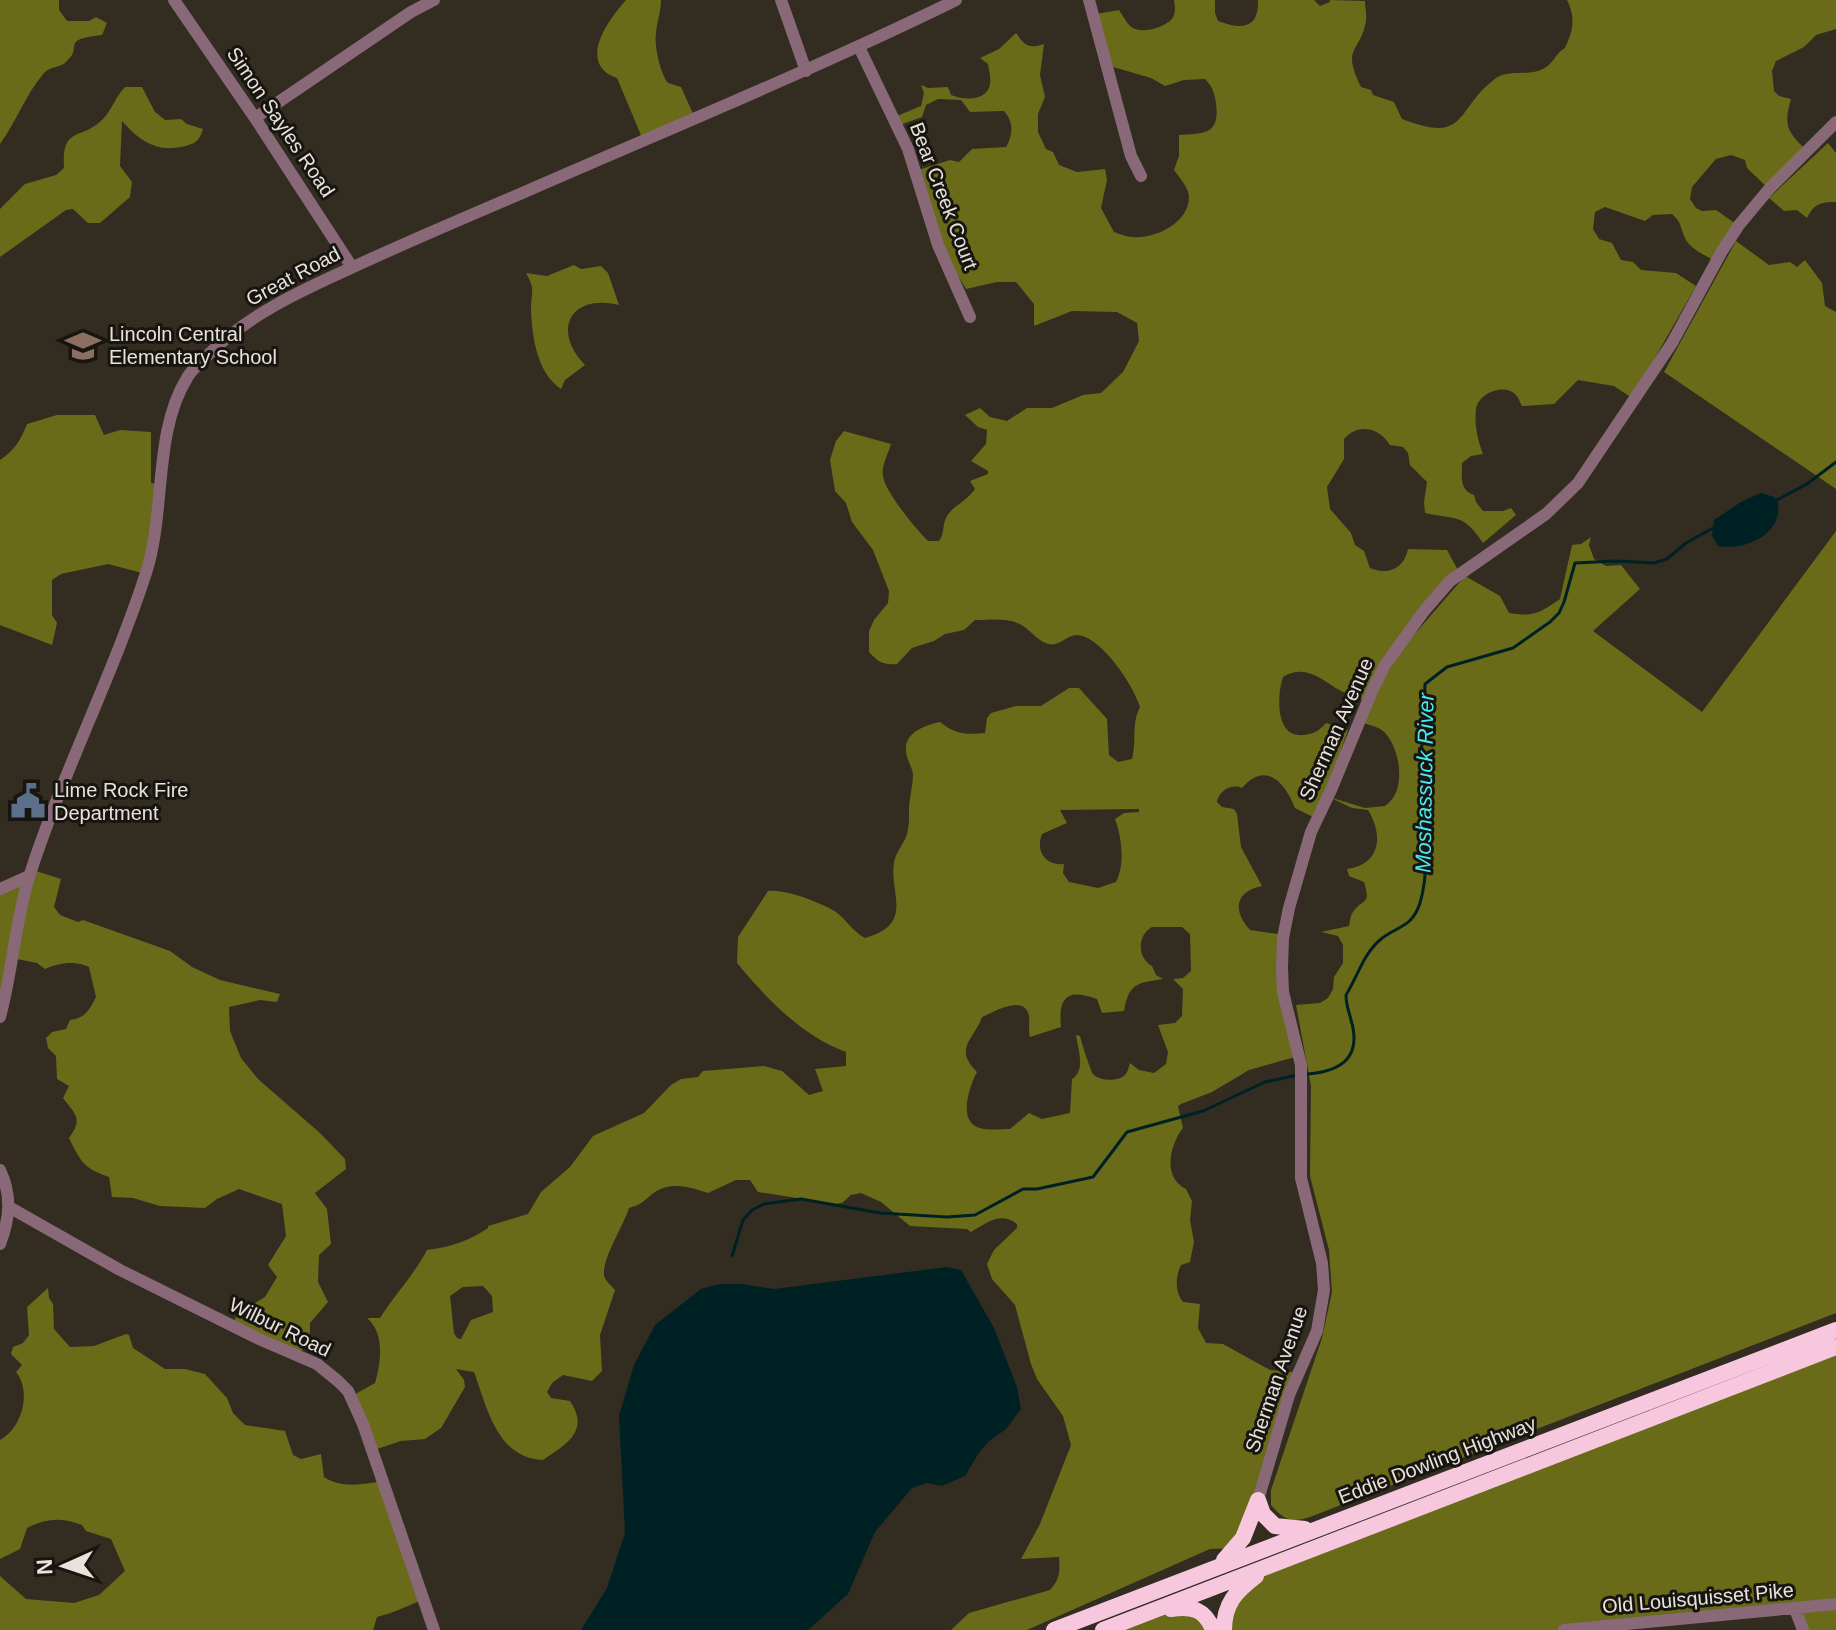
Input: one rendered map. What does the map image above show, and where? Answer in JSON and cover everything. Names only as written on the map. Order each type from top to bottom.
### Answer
[{"type":"highway","name":"Eddie Dowling Highway","points":[[1054,1630],[1836,1330]]},
{"type":"highway","name":"Eddie Dowling Highway","points":[[1103,1630],[1836,1347]]},
{"type":"highway","points":[[1258,1500],[1263,1514],[1275,1526],[1311,1530]]},
{"type":"highway","points":[[1220,1565],[1243,1538],[1258,1500]]},
{"type":"highway","points":[[1224,1630],[1228,1605],[1239,1588],[1273,1563]]},
{"type":"highway","points":[[1146,1612],[1187,1607],[1197,1609],[1205,1615],[1213,1630]]},
{"type":"street","name":"Simon Sayles Road","points":[[174,0],[352,267]]},
{"type":"street","points":[[255,118],[411,12],[434,0]]},
{"type":"street","points":[[781,0],[806,71]]},
{"type":"street","name":"Great Road","points":[[0,1017],[29,876],[147,570],[168,434],[188,376],[227,336],[256,316],[352,267],[635,142],[806,71],[956,0]]},
{"type":"street","points":[[1089,0],[1131,156],[1141,176]]},
{"type":"street","name":"Bear Creek Court","points":[[859,47],[908,149],[938,245],[970,317]]},
{"type":"street","name":"Sherman Avenue","points":[[1258,1500],[1289,1395],[1317,1331],[1324,1290],[1322,1263],[1301,1178],[1301,1065],[1283,992],[1282,968],[1283,938],[1289,908],[1311,832],[1385,665],[1424,611],[1450,581],[1546,514],[1578,483],[1672,343],[1739,225],[1769,189],[1836,122]]},
{"type":"street","points":[[0,892],[29,876]]},
{"type":"street","points":[[0,892],[24,900]]},
{"type":"street","points":[[0,1170],[7,1186],[9,1207],[0,1244]]},
{"type":"street","name":"Wilbur Road","points":[[9,1207],[120,1270],[259,1339],[317,1364],[338,1381],[348,1391],[363,1424],[434,1630]]},
{"type":"street","name":"Old Louisquisset Pike","points":[[1564,1630],[1836,1604]]},
{"type":"street","points":[[1795,1609],[1803,1630]]},
{"type":"shaded area","points":[[0,0],[59,0],[59,10],[67,21],[89,21],[96,17],[107,23],[102,35],[80,39],[66,62],[44,73],[0,144]]},
{"type":"shaded area","points":[[626,0],[661,0],[656,38],[660,66],[668,83],[681,87],[695,118],[643,140],[617,78],[605,71],[597,53],[604,30]]},
{"type":"shaded area","points":[[1174,0],[1215,0],[1218,21],[1235,26],[1252,22],[1258,10],[1258,0],[1314,0],[1320,6],[1330,0],[1365,1],[1366,21],[1352,57],[1361,87],[1394,102],[1402,119],[1439,128],[1450,126],[1458,120],[1496,78],[1538,71],[1551,63],[1565,48],[1572,30],[1572,13],[1567,0],[1836,0],[1836,29],[1816,35],[1804,47],[1776,61],[1772,71],[1774,91],[1791,99],[1788,126],[1804,148],[1768,188],[1747,168],[1745,160],[1731,155],[1716,159],[1692,187],[1690,199],[1696,208],[1716,210],[1736,224],[1711,259],[1690,245],[1672,214],[1653,215],[1645,221],[1605,207],[1595,212],[1593,229],[1599,239],[1612,243],[1621,260],[1633,262],[1641,270],[1676,273],[1696,286],[1632,398],[1614,386],[1578,380],[1554,404],[1522,406],[1516,395],[1505,390],[1492,392],[1481,399],[1476,410],[1476,421],[1483,454],[1471,456],[1462,463],[1462,482],[1483,511],[1511,508],[1516,515],[1483,543],[1464,522],[1425,513],[1427,482],[1410,465],[1408,453],[1403,447],[1390,445],[1380,434],[1368,429],[1356,431],[1344,439],[1344,459],[1327,487],[1330,509],[1351,533],[1355,545],[1364,551],[1370,568],[1383,571],[1395,569],[1408,549],[1447,550],[1459,572],[1365,701],[1306,672],[1283,677],[1279,704],[1287,730],[1307,735],[1326,723],[1348,730],[1317,819],[1295,808],[1286,790],[1267,775],[1251,780],[1242,788],[1226,789],[1217,802],[1222,807],[1234,809],[1237,814],[1241,847],[1262,886],[1241,898],[1239,909],[1244,923],[1250,930],[1285,935],[1284,962],[1295,1057],[1249,1070],[1212,1092],[1178,1106],[1183,1128],[1172,1151],[1173,1177],[1186,1189],[1192,1201],[1190,1220],[1194,1242],[1190,1262],[1181,1265],[1179,1270],[1177,1289],[1180,1298],[1183,1302],[1200,1304],[1198,1328],[1206,1343],[1223,1344],[1270,1370],[1300,1373],[1238,1548],[1210,1549],[1027,1630],[951,1630],[969,1613],[1050,1590],[1059,1575],[1059,1557],[1021,1559],[1040,1524],[1071,1445],[1063,1416],[1037,1379],[1031,1364],[1015,1305],[992,1279],[987,1264],[994,1250],[1017,1228],[1017,1224],[999,1218],[971,1232],[967,1229],[910,1226],[881,1202],[861,1193],[835,1204],[758,1192],[750,1180],[736,1180],[708,1193],[672,1186],[658,1190],[629,1208],[605,1267],[605,1277],[615,1290],[600,1335],[602,1371],[592,1381],[563,1375],[552,1383],[547,1392],[551,1398],[570,1401],[576,1411],[577,1429],[560,1448],[543,1460],[527,1457],[515,1450],[496,1429],[474,1372],[456,1369],[465,1387],[441,1428],[425,1439],[401,1441],[374,1450],[352,1396],[375,1383],[379,1367],[379,1340],[367,1318],[380,1318],[427,1250],[459,1243],[481,1233],[488,1226],[528,1214],[541,1192],[570,1167],[593,1136],[644,1113],[681,1079],[698,1077],[703,1071],[764,1066],[782,1071],[809,1095],[823,1091],[815,1069],[846,1066],[846,1052],[800,1026],[760,990],[737,963],[738,937],[768,891],[793,894],[829,908],[865,938],[890,925],[896,907],[894,863],[909,825],[913,774],[906,744],[912,734],[940,722],[961,733],[985,733],[991,713],[1016,706],[1041,706],[1069,688],[1079,688],[1107,719],[1109,755],[1118,762],[1132,759],[1140,707],[1115,664],[1086,638],[1077,635],[1048,644],[1012,621],[975,620],[964,630],[945,634],[912,648],[897,664],[884,663],[872,655],[869,652],[869,631],[888,603],[889,591],[873,550],[852,522],[846,503],[835,491],[830,460],[836,441],[844,431],[891,444],[883,469],[885,483],[902,510],[928,541],[939,541],[947,516],[975,489],[970,481],[988,474],[971,461],[986,444],[987,430],[978,427],[965,415],[980,408],[990,417],[1007,421],[1027,408],[1052,408],[1083,395],[1101,393],[1123,372],[1139,341],[1137,323],[1117,312],[1072,311],[1034,326],[1034,304],[1016,282],[997,282],[966,289],[940,245],[918,170],[950,160],[959,162],[972,149],[1006,147],[1011,129],[1004,111],[970,112],[961,100],[938,99],[926,105],[922,117],[900,125],[897,116],[921,106],[924,93],[921,85],[928,88],[948,87],[951,95],[962,98],[980,97],[988,90],[990,77],[988,64],[980,58],[999,49],[1016,33],[1028,45],[1044,44],[1040,75],[1045,97],[1038,114],[1038,132],[1046,149],[1053,152],[1059,165],[1077,172],[1105,169],[1107,180],[1101,208],[1114,232],[1142,237],[1160,232],[1177,222],[1189,197],[1174,170],[1179,156],[1179,135],[1203,132],[1213,127],[1217,113],[1214,93],[1205,79],[1184,80],[1165,86],[1151,78],[1113,67],[1096,14],[1119,10],[1135,29],[1152,29],[1172,19]],"holes":[[[1139,809],[1139,812],[1124,813],[1115,819],[1122,851],[1116,882],[1098,888],[1069,882],[1063,873],[1064,864],[1052,863],[1041,852],[1042,834],[1067,823],[1060,810]],[[1152,927],[1182,927],[1190,934],[1191,971],[1183,978],[1173,979],[1183,989],[1182,1016],[1175,1023],[1158,1025],[1168,1052],[1166,1064],[1154,1073],[1139,1070],[1130,1063],[1122,1077],[1113,1080],[1100,1078],[1093,1074],[1080,1036],[1076,1035],[1080,1065],[1072,1079],[1070,1113],[1042,1119],[1029,1113],[1010,1129],[985,1129],[971,1123],[967,1101],[977,1072],[970,1064],[966,1050],[982,1017],[1008,1006],[1022,1006],[1029,1016],[1030,1037],[1061,1027],[1063,1002],[1072,995],[1097,999],[1102,1013],[1124,1011],[1129,995],[1136,986],[1163,979],[1156,975],[1141,952],[1141,941]],[[483,1286],[492,1296],[493,1312],[471,1320],[461,1339],[454,1333],[450,1296],[463,1287]]]},
{"type":"shaded area","points":[[125,87],[142,87],[155,112],[165,120],[181,119],[203,129],[198,140],[181,147],[155,146],[141,139],[122,121],[120,166],[132,182],[130,197],[100,223],[88,223],[73,209],[66,210],[0,257],[0,209],[25,184],[56,175],[64,168],[69,139],[103,119]]},
{"type":"shaded area","points":[[1828,143],[1836,153],[1836,202],[1818,205],[1807,218],[1797,210],[1784,211],[1769,198]]},
{"type":"shaded area","points":[[1736,241],[1769,265],[1790,262],[1797,267],[1805,260],[1822,283],[1825,306],[1836,312],[1836,489],[1664,372]]},
{"type":"shaded area","points":[[574,265],[581,269],[601,266],[608,273],[619,305],[589,304],[571,317],[569,339],[585,365],[565,380],[561,389],[546,374],[537,354],[531,309],[532,288],[526,273],[547,276]]},
{"type":"shaded area","points":[[57,415],[95,415],[104,435],[120,430],[151,432],[151,483],[162,485],[146,574],[108,564],[61,574],[52,580],[52,615],[57,623],[52,645],[0,625],[0,460],[16,445],[27,424]]},
{"type":"shaded area","points":[[1836,531],[1836,1313],[1310,1517],[1293,1520],[1284,1517],[1271,1505],[1271,1490],[1322,1338],[1332,1292],[1329,1250],[1310,1176],[1311,1086],[1296,1005],[1320,1003],[1328,998],[1333,989],[1334,977],[1343,963],[1343,945],[1338,936],[1321,932],[1349,926],[1352,914],[1367,895],[1364,882],[1349,876],[1347,869],[1366,862],[1376,848],[1376,830],[1368,810],[1352,808],[1329,797],[1365,808],[1385,806],[1397,790],[1399,780],[1397,757],[1389,738],[1381,729],[1359,722],[1400,651],[1465,576],[1500,596],[1509,613],[1536,613],[1560,599],[1572,545],[1581,544],[1591,537],[1589,545],[1594,559],[1606,566],[1621,565],[1640,589],[1593,631],[1702,712]]},
{"type":"shaded area","points":[[36,871],[61,879],[54,907],[60,915],[78,922],[83,920],[170,951],[192,967],[220,980],[280,994],[277,1002],[260,1000],[229,1007],[230,1031],[241,1058],[258,1079],[320,1133],[345,1159],[346,1169],[315,1193],[327,1209],[331,1244],[319,1255],[318,1282],[328,1302],[310,1323],[310,1334],[301,1352],[233,1324],[237,1314],[265,1297],[277,1277],[268,1265],[286,1236],[282,1204],[239,1189],[205,1208],[160,1206],[133,1198],[112,1197],[109,1177],[88,1167],[77,1153],[69,1138],[76,1126],[76,1117],[63,1098],[69,1086],[57,1079],[56,1056],[48,1048],[46,1038],[52,1032],[66,1029],[70,1020],[83,1015],[91,1006],[96,997],[89,967],[67,963],[45,969],[37,963],[17,959],[0,1023],[0,890]]},
{"type":"shaded area","points":[[48,1288],[53,1304],[54,1329],[70,1347],[94,1346],[129,1335],[133,1348],[165,1369],[185,1369],[205,1374],[227,1398],[233,1413],[245,1425],[285,1431],[293,1455],[301,1459],[321,1454],[324,1477],[344,1484],[381,1481],[423,1600],[377,1617],[373,1630],[0,1630],[0,1576],[26,1599],[74,1603],[99,1595],[125,1571],[111,1539],[86,1531],[82,1525],[61,1520],[41,1522],[27,1528],[20,1549],[0,1559],[0,1440],[14,1427],[24,1399],[21,1380],[16,1372],[22,1365],[11,1354],[13,1347],[23,1343],[29,1335],[27,1307]]},
{"type":"shaded area","points":[[1836,1347],[1836,1630],[1803,1630],[1794,1609],[1615,1630],[1228,1630],[1236,1606],[1246,1591],[1280,1565]]},
{"type":"shaded area","points":[[1195,1609],[1214,1630],[1104,1630],[1144,1616]]},
{"type":"water","points":[[1761,493],[1774,497],[1778,502],[1775,523],[1769,531],[1751,543],[1718,546],[1712,536],[1714,520]]},
{"type":"water","points":[[947,1267],[961,1270],[994,1328],[1017,1387],[1021,1409],[1006,1429],[988,1442],[965,1476],[942,1486],[926,1483],[912,1488],[875,1532],[848,1594],[808,1630],[581,1630],[607,1588],[625,1533],[619,1416],[634,1365],[655,1325],[701,1289],[719,1284],[774,1289]]},
{"type":"waterway","name":"Moshassuck River","points":[[1775,501],[1807,484],[1836,462]]},
{"type":"waterway","name":"Moshassuck River","points":[[1308,1074],[1331,1070],[1351,1053],[1354,1033],[1346,995],[1375,945],[1408,922],[1420,903],[1426,856],[1421,775],[1425,684],[1447,667],[1513,648],[1550,622],[1564,602],[1575,563],[1654,563],[1667,559],[1686,543],[1713,528]]},
{"type":"waterway","name":"Moshassuck River","points":[[732,1256],[743,1220],[752,1210],[764,1204],[801,1199],[880,1213],[947,1217],[975,1215],[1023,1189],[1093,1177],[1127,1132],[1203,1111],[1265,1082],[1298,1075]]},
{"type":"place","name":"Lincoln Central Elementary School","points":[[83,346]]},
{"type":"place","name":"Lime Rock Fire Department","points":[[28,801]]}]
